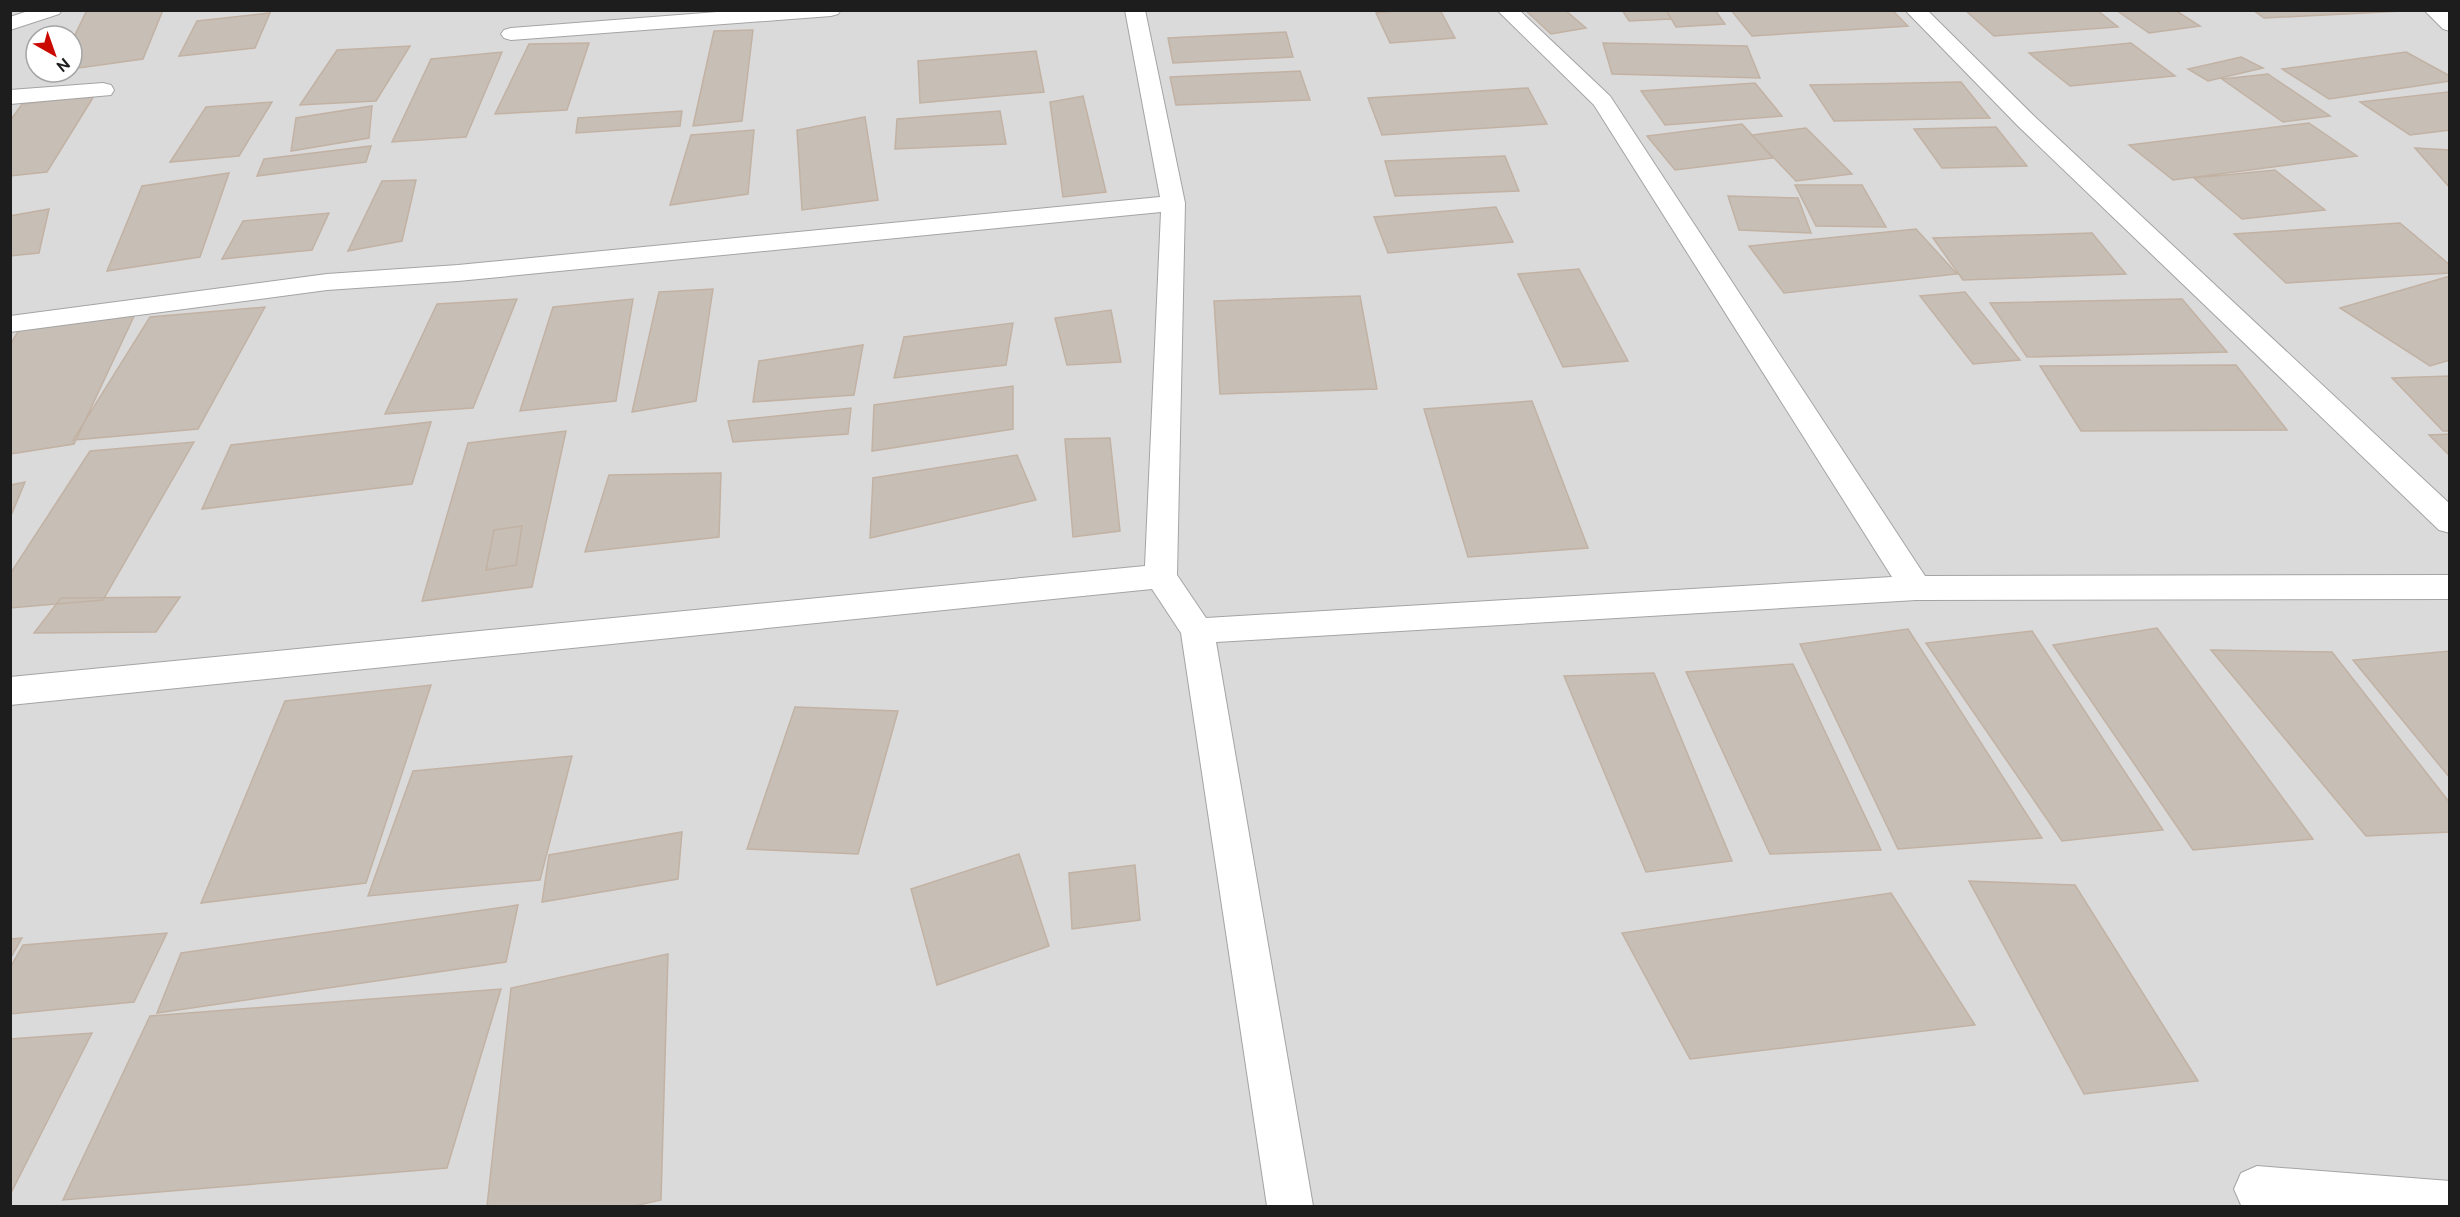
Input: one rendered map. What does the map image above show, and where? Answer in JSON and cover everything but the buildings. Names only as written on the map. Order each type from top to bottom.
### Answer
[{"type":"street","points":[[10,24],[52,10]]},
{"type":"street","points":[[511,34],[831,10]]},
{"type":"street","points":[[1135,10],[1173,203],[1161,576],[1197,631],[1290,1206]]},
{"type":"street","points":[[1507,10],[1602,101],[1916,588]]},
{"type":"street","points":[[1915,10],[2026,121],[2450,522]]},
{"type":"street","points":[[2434,10],[2450,25]]},
{"type":"street","points":[[10,97],[103,90]]},
{"type":"street","points":[[10,324],[327,282],[458,273],[1173,203]]},
{"type":"street","points":[[10,691],[1161,576]]},
{"type":"street","points":[[1197,631],[1916,588],[2450,587]]},
{"type":"street","points":[[2258,1189],[2450,1204]]},
{"type":"shaded area","points":[[11,11],[2449,11],[2449,1206],[11,1206]]}]
